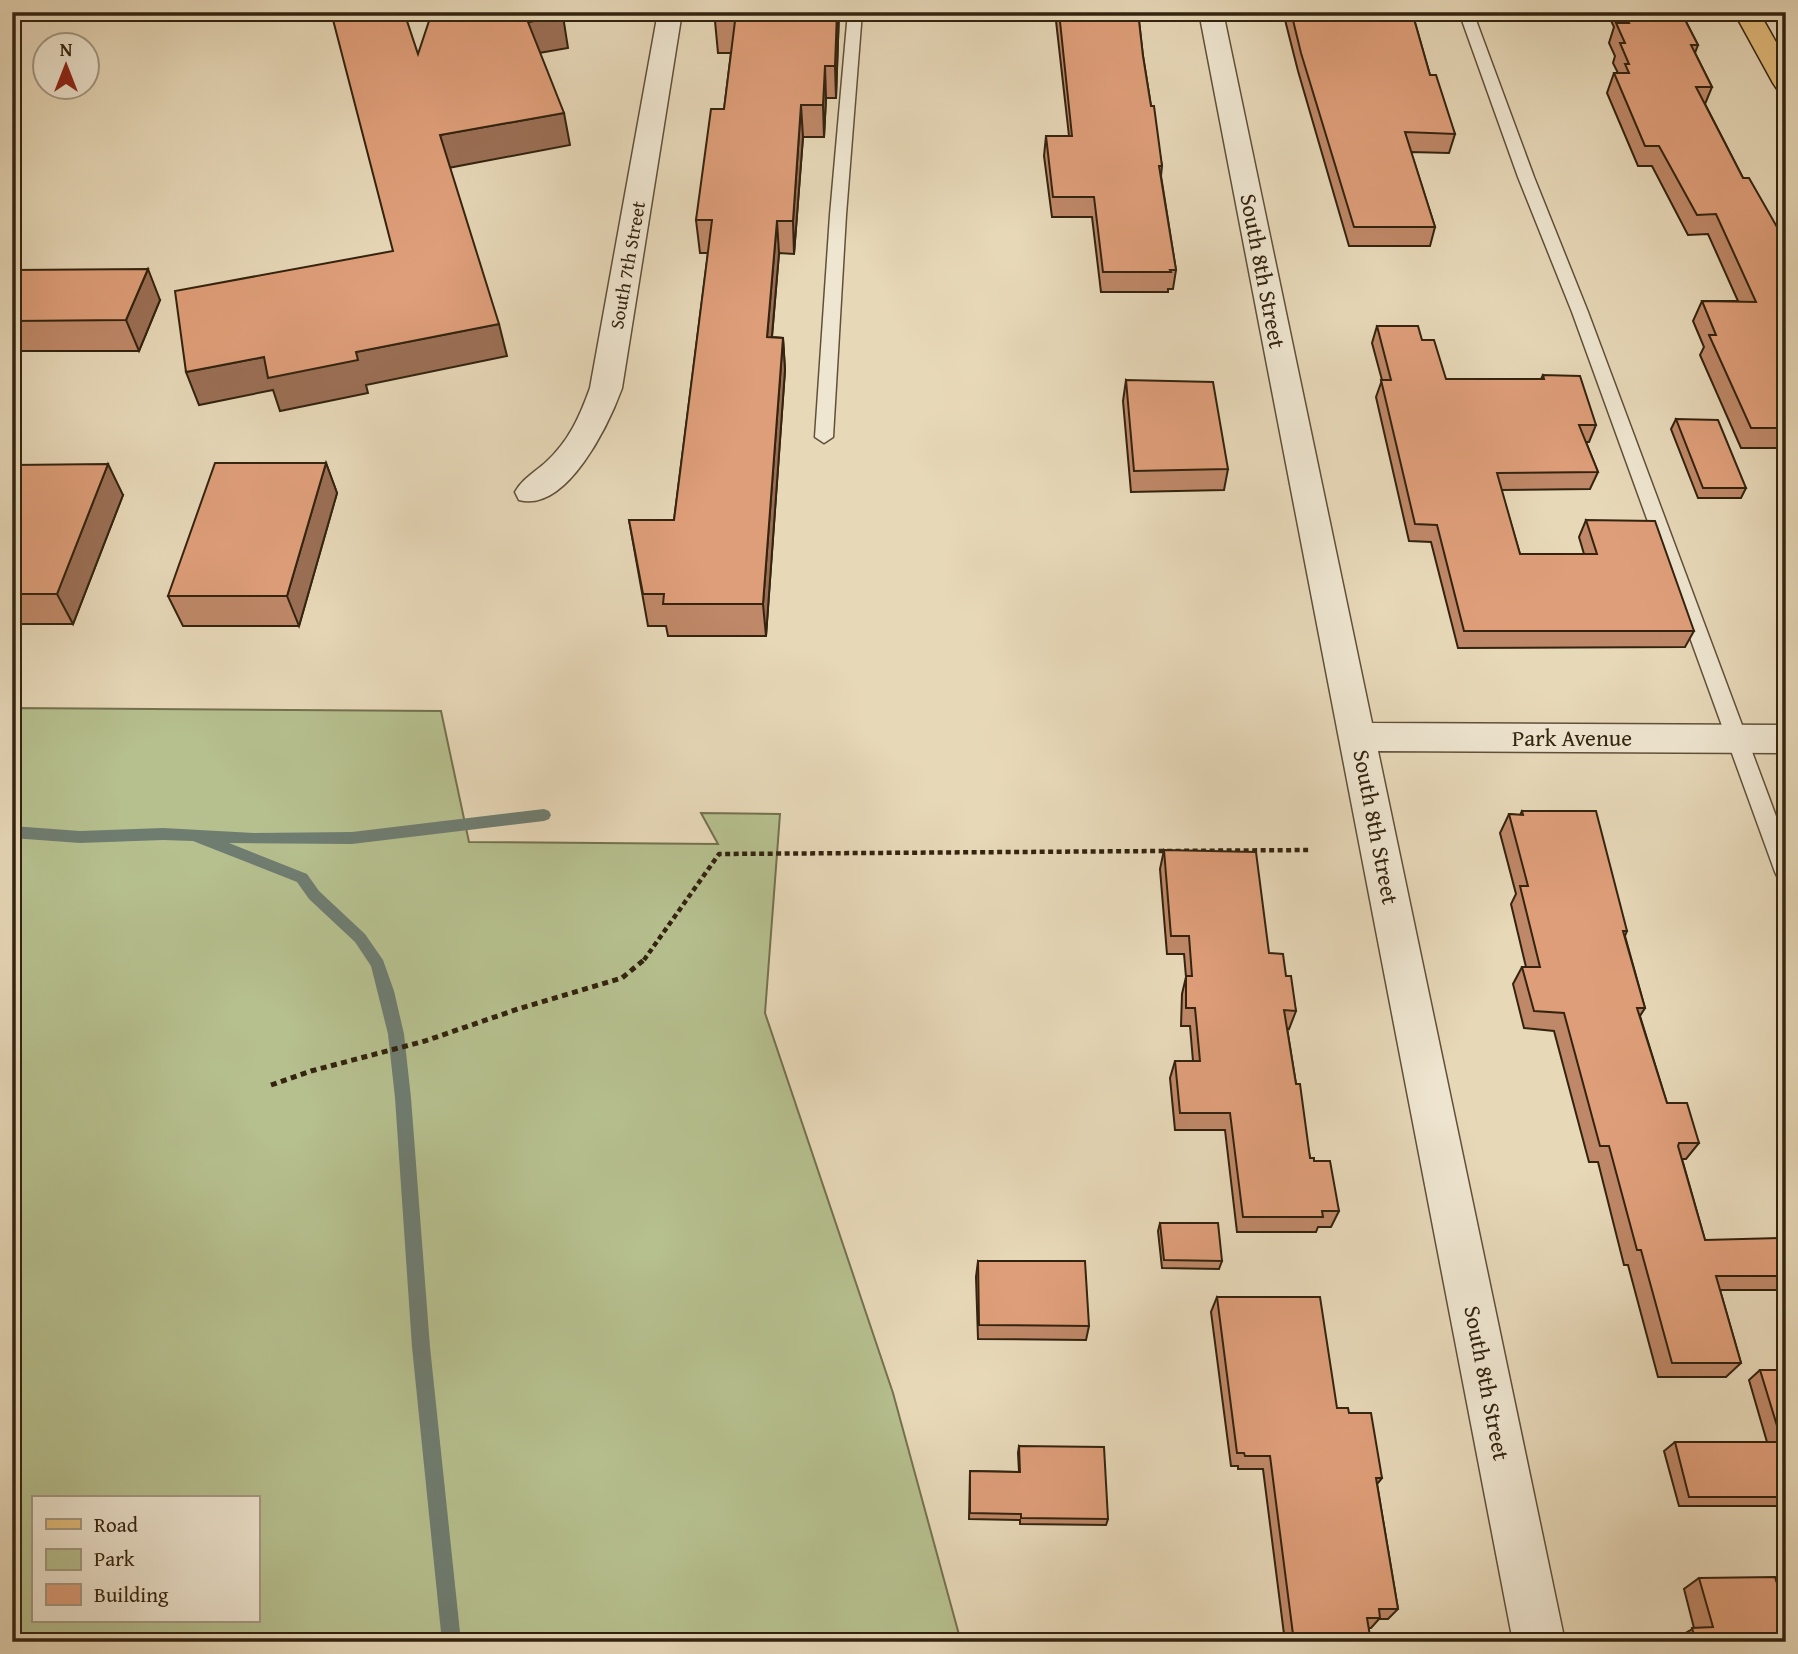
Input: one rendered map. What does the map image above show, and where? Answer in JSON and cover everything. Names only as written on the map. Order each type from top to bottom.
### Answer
[{"type":"main road","points":[[1746,12],[1786,83]]},
{"type":"street","name":"South 7th Street","points":[[531,492],[560,470],[578,449],[595,420],[606,388],[670,12]]},
{"type":"street","name":"South 8th Street","points":[[1211,12],[1539,1642]]},
{"type":"street","name":"Park Avenue","points":[[1358,737],[1786,739]]},
{"type":"lane","points":[[824,437],[838,215],[855,12]]},
{"type":"lane","points":[[1466,12],[1786,872]]},
{"type":"path","points":[[271,1086],[425,1041],[622,978],[643,962],[719,854],[1310,850]]},
{"type":"green space","points":[[12,708],[441,711],[469,842],[718,844],[701,813],[780,814],[765,1013],[893,1393],[961,1642],[12,1642]]},
{"type":"building","points":[[331,12],[404,12],[418,54],[432,12],[561,12],[563,16],[528,22],[564,113],[440,135],[499,324],[356,352],[358,360],[268,378],[264,357],[186,372],[175,291],[393,251]]},
{"type":"building","points":[[717,12],[837,12],[835,66],[825,66],[823,105],[801,105],[793,221],[777,221],[767,337],[783,338],[763,604],[663,604],[664,594],[643,594],[629,520],[674,520],[712,220],[696,220],[711,109],[724,109],[735,21],[715,21]]},
{"type":"building","points":[[1059,12],[1138,12],[1151,106],[1154,106],[1162,166],[1159,166],[1176,270],[1103,272],[1094,197],[1053,197],[1046,136],[1072,136]]},
{"type":"building","points":[[1291,12],[1412,12],[1430,75],[1436,75],[1455,134],[1405,132],[1435,227],[1354,227]]},
{"type":"building","points":[[1623,12],[1681,12],[1698,45],[1691,45],[1712,87],[1696,87],[1743,178],[1749,178],[1781,234],[1786,236],[1786,428],[1751,428],[1709,335],[1716,335],[1702,301],[1756,302],[1716,214],[1697,215],[1659,146],[1645,146],[1614,73],[1629,73],[1625,64],[1629,64],[1620,43],[1625,43],[1616,23],[1629,23]]},
{"type":"building","points":[[148,269],[126,320],[12,321],[12,270]]},
{"type":"building","points":[[1377,326],[1418,326],[1422,340],[1434,340],[1446,379],[1544,379],[1543,375],[1580,376],[1596,425],[1579,425],[1598,472],[1497,473],[1520,554],[1597,554],[1586,520],[1655,521],[1694,631],[1464,631],[1437,525],[1415,524],[1381,380],[1391,380]]},
{"type":"building","points":[[1126,380],[1213,382],[1228,469],[1134,471]]},
{"type":"building","points":[[1676,419],[1718,420],[1746,488],[1703,488]]},
{"type":"building","points":[[215,463],[326,463],[287,596],[168,596]]},
{"type":"building","points":[[108,464],[57,594],[12,594],[12,465]]},
{"type":"building","points":[[1522,811],[1596,811],[1627,931],[1623,931],[1645,1008],[1637,1008],[1667,1103],[1687,1103],[1699,1143],[1679,1143],[1678,1146],[1705,1240],[1784,1238],[1786,1276],[1716,1276],[1741,1363],[1672,1363],[1641,1250],[1637,1250],[1609,1146],[1600,1146],[1564,1013],[1534,1011],[1522,967],[1540,967],[1520,886],[1528,886],[1509,814],[1523,815]]},
{"type":"building","points":[[1164,850],[1256,852],[1269,953],[1283,954],[1286,976],[1291,976],[1296,1011],[1284,1010],[1296,1084],[1300,1084],[1310,1158],[1314,1158],[1314,1161],[1330,1161],[1339,1211],[1322,1211],[1323,1217],[1243,1217],[1230,1113],[1180,1113],[1175,1061],[1200,1061],[1195,1008],[1186,1008],[1186,976],[1192,976],[1189,936],[1171,936]]},
{"type":"building","points":[[1160,1223],[1218,1223],[1222,1261],[1164,1260]]},
{"type":"building","points":[[978,1261],[1085,1261],[1089,1326],[979,1325]]},
{"type":"building","points":[[1217,1297],[1320,1297],[1337,1408],[1348,1408],[1349,1413],[1371,1413],[1382,1478],[1376,1478],[1398,1609],[1379,1609],[1380,1618],[1367,1618],[1371,1642],[1294,1642],[1270,1456],[1245,1456],[1244,1453],[1237,1453]]},
{"type":"building","points":[[1760,1370],[1786,1370],[1786,1497],[1689,1497],[1675,1442],[1782,1442]]},
{"type":"building","points":[[1019,1446],[1104,1447],[1108,1519],[1021,1518],[1021,1514],[970,1513],[970,1471],[1020,1472]]},
{"type":"building","points":[[1775,1577],[1786,1612],[1786,1642],[1696,1642],[1692,1628],[1713,1627],[1699,1578]]},
{"type":"waterway","points":[[12,832],[80,837],[163,834],[254,839],[352,838],[544,815]]},
{"type":"waterway","points":[[195,836],[302,878],[314,895],[360,938],[378,964],[396,1034],[403,1098],[421,1347],[452,1642]]}]
